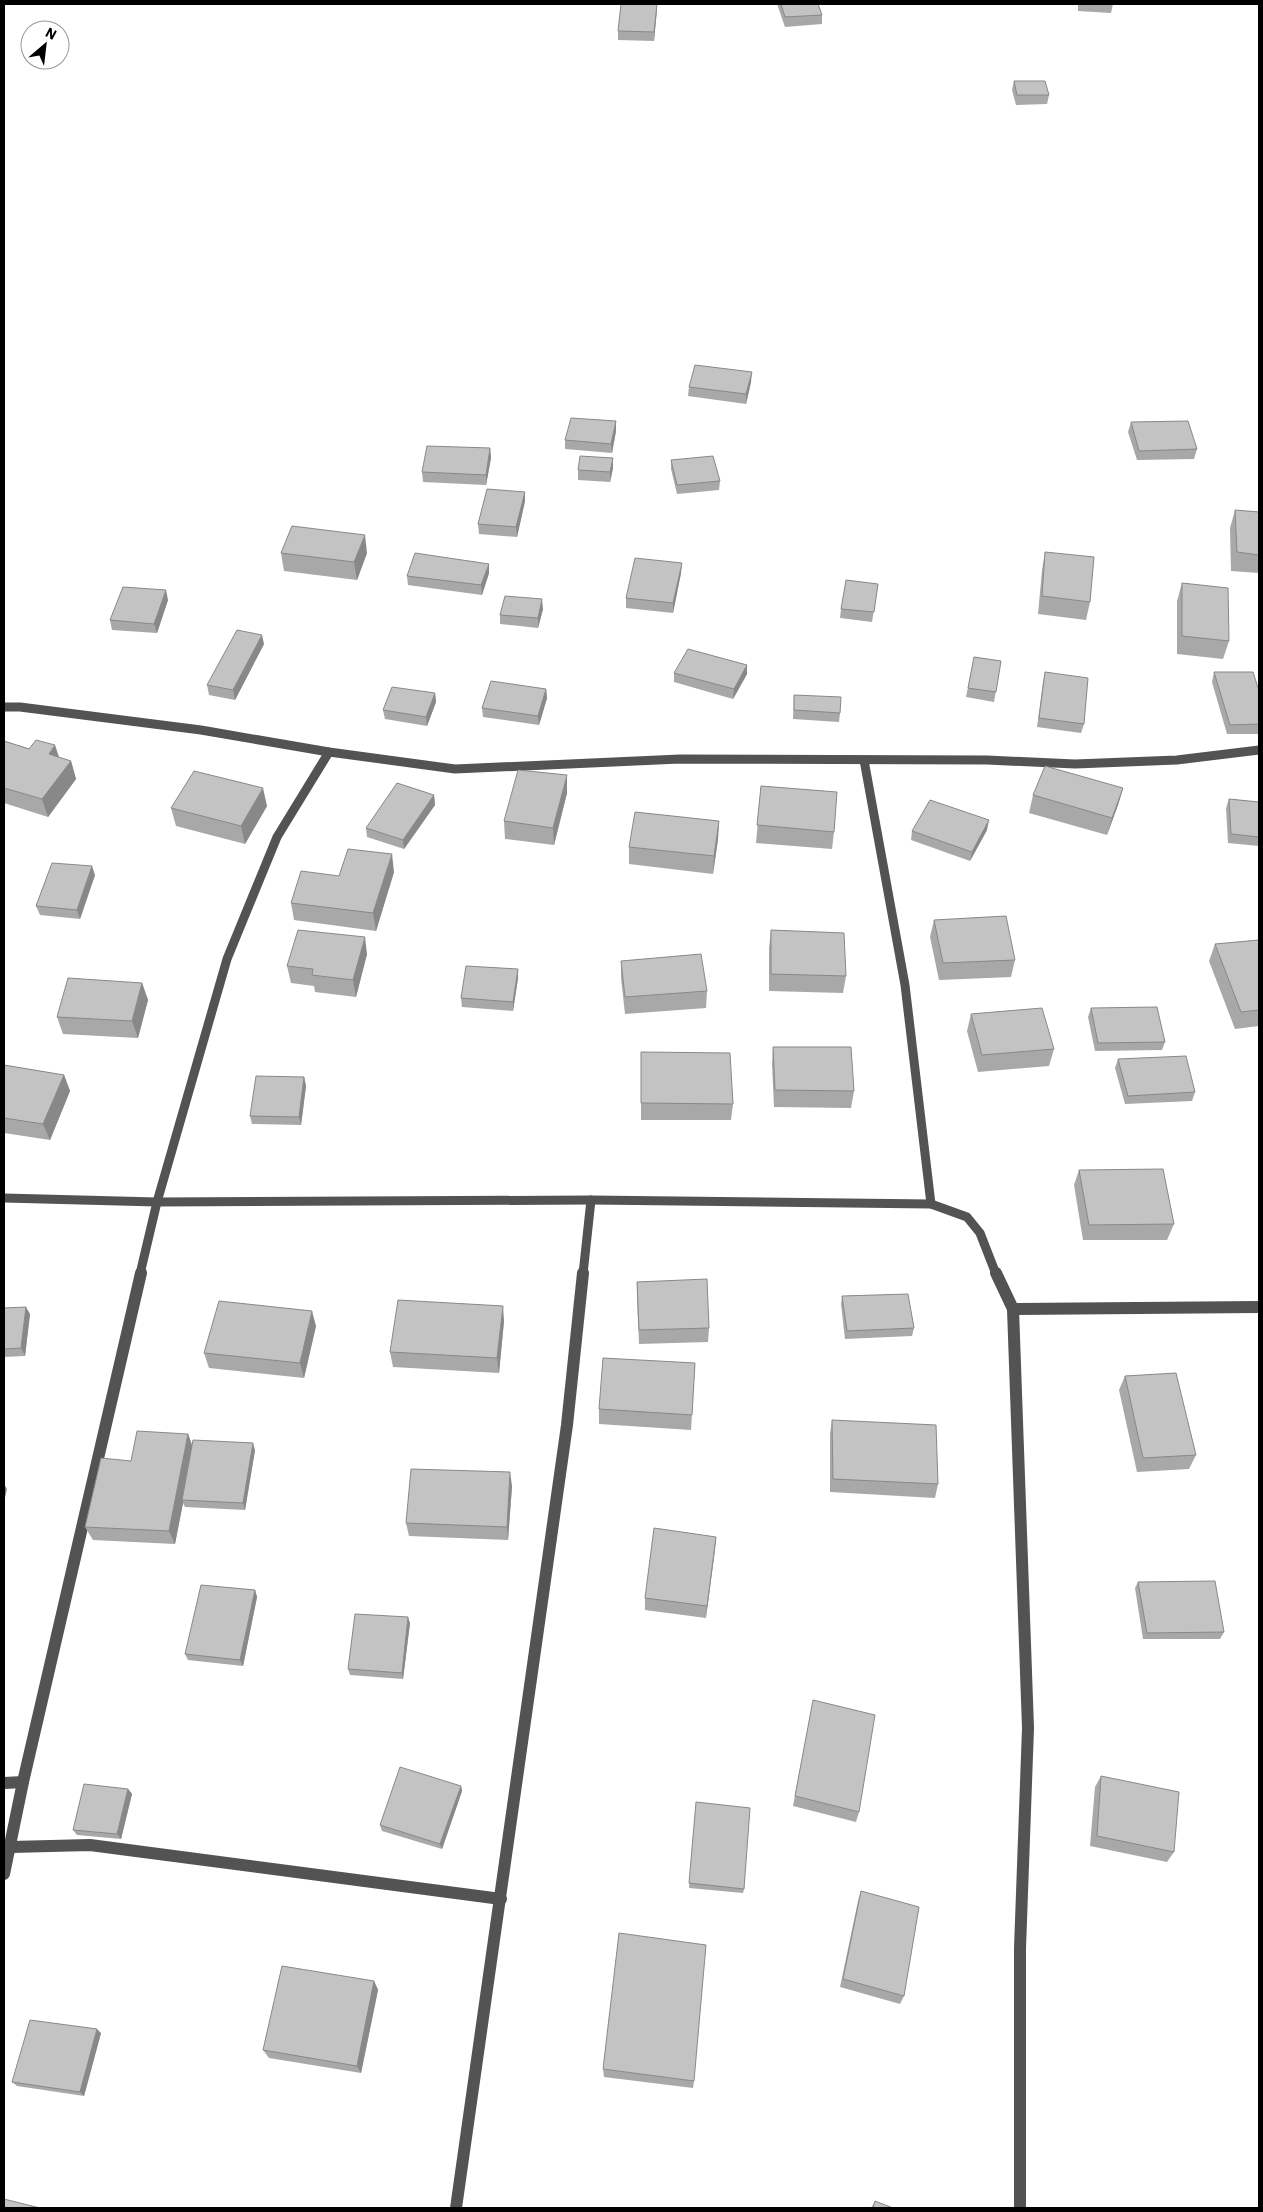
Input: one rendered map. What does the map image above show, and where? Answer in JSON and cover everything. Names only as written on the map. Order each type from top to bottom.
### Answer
[{"type":"street","points":[[4,708],[20,707],[201,730],[329,752],[455,769],[680,759],[987,760],[1075,764],[1177,760],[1259,750]]},
{"type":"street","points":[[4,1874],[23,1782],[157,1202],[226,959],[277,837],[329,752]]},
{"type":"street","points":[[864,760],[905,985],[931,1204]]},
{"type":"street","points":[[4,1198],[157,1202],[591,1200],[931,1204],[966,1217],[980,1233],[1000,1283],[1013,1309],[1028,1728],[1020,1948],[1020,2208]]},
{"type":"street","points":[[456,2208],[502,1899],[567,1425],[591,1200]]},
{"type":"street","points":[[1013,1309],[1259,1307]]},
{"type":"street","points":[[4,1783],[23,1782]]},
{"type":"street","points":[[10,1847],[90,1846],[502,1899]]},
{"type":"building","points":[[621,4],[657,4],[654,32],[618,31]]},
{"type":"building","points":[[781,4],[818,4],[822,15],[785,17]]},
{"type":"building","points":[[1014,81],[1045,81],[1049,95],[1017,95]]},
{"type":"building","points":[[695,365],[752,372],[746,394],[689,387]]},
{"type":"building","points":[[571,418],[616,421],[611,444],[565,440]]},
{"type":"building","points":[[1188,421],[1197,449],[1139,451],[1131,422]]},
{"type":"building","points":[[427,446],[490,448],[486,475],[422,472]]},
{"type":"building","points":[[580,456],[613,458],[610,472],[578,470]]},
{"type":"building","points":[[713,456],[720,481],[677,485],[671,460]]},
{"type":"building","points":[[487,489],[525,492],[516,527],[478,524]]},
{"type":"building","points":[[1235,510],[1259,512],[1259,555],[1237,552]]},
{"type":"building","points":[[292,526],[365,535],[354,562],[281,553]]},
{"type":"building","points":[[1045,552],[1094,557],[1090,602],[1042,596]]},
{"type":"building","points":[[415,553],[489,564],[481,585],[407,576]]},
{"type":"building","points":[[635,558],[682,563],[673,603],[626,598]]},
{"type":"building","points":[[846,580],[878,584],[874,612],[841,609]]},
{"type":"building","points":[[1182,583],[1228,588],[1229,641],[1182,636]]},
{"type":"building","points":[[123,587],[166,590],[154,624],[110,620]]},
{"type":"building","points":[[505,596],[542,599],[538,618],[500,615]]},
{"type":"building","points":[[237,630],[262,635],[233,690],[207,685]]},
{"type":"building","points":[[688,649],[747,665],[734,689],[674,673]]},
{"type":"building","points":[[974,657],[1001,661],[996,692],[968,688]]},
{"type":"building","points":[[1045,672],[1088,678],[1084,724],[1039,718]]},
{"type":"building","points":[[1214,672],[1253,672],[1259,691],[1259,724],[1230,725]]},
{"type":"building","points":[[491,681],[546,689],[538,716],[482,708]]},
{"type":"building","points":[[392,687],[435,693],[426,717],[383,710]]},
{"type":"building","points":[[794,695],[841,697],[840,713],[794,710]]},
{"type":"building","points":[[36,740],[55,745],[49,754],[71,761],[42,799],[4,788],[4,741],[29,749]]},
{"type":"building","points":[[1045,766],[1123,788],[1112,818],[1033,795]]},
{"type":"building","points":[[518,770],[567,775],[553,828],[504,821]]},
{"type":"building","points":[[194,771],[263,788],[241,826],[171,808]]},
{"type":"building","points":[[397,783],[434,795],[403,840],[366,828]]},
{"type":"building","points":[[761,786],[837,792],[834,832],[757,825]]},
{"type":"building","points":[[1229,799],[1259,802],[1259,837],[1231,834]]},
{"type":"building","points":[[930,800],[989,820],[972,852],[912,831]]},
{"type":"building","points":[[635,812],[719,821],[714,856],[629,847]]},
{"type":"building","points":[[348,849],[392,854],[373,913],[291,903],[301,871],[339,876]]},
{"type":"building","points":[[52,863],[92,866],[77,910],[36,906]]},
{"type":"building","points":[[1006,916],[1015,960],[943,963],[934,920]]},
{"type":"building","points":[[298,930],[365,937],[353,980],[312,975],[313,969],[287,966]]},
{"type":"building","points":[[771,930],[844,933],[846,976],[771,974]]},
{"type":"building","points":[[1259,940],[1259,1010],[1241,1012],[1215,944]]},
{"type":"building","points":[[701,954],[707,991],[625,997],[621,961]]},
{"type":"building","points":[[466,966],[518,969],[513,1002],[461,998]]},
{"type":"building","points":[[68,978],[142,983],[132,1021],[57,1017]]},
{"type":"building","points":[[1157,1007],[1165,1042],[1098,1043],[1091,1008]]},
{"type":"building","points":[[1042,1008],[1054,1049],[982,1055],[971,1014]]},
{"type":"building","points":[[773,1047],[851,1047],[854,1091],[775,1090]]},
{"type":"building","points":[[641,1052],[730,1053],[733,1104],[641,1103]]},
{"type":"building","points":[[1186,1056],[1195,1092],[1128,1096],[1118,1059]]},
{"type":"building","points":[[4,1065],[64,1075],[43,1124],[4,1118]]},
{"type":"building","points":[[256,1076],[304,1077],[299,1117],[250,1116]]},
{"type":"building","points":[[1163,1169],[1174,1224],[1089,1225],[1079,1170]]},
{"type":"building","points":[[707,1279],[709,1328],[639,1330],[637,1282]]},
{"type":"building","points":[[908,1294],[914,1328],[847,1331],[842,1296]]},
{"type":"building","points":[[398,1300],[503,1306],[497,1358],[390,1352]]},
{"type":"building","points":[[219,1301],[312,1311],[300,1363],[204,1353]]},
{"type":"building","points":[[26,1307],[21,1348],[4,1349],[4,1308]]},
{"type":"building","points":[[603,1358],[695,1363],[692,1415],[599,1409]]},
{"type":"building","points":[[1176,1373],[1196,1455],[1143,1458],[1125,1376]]},
{"type":"building","points":[[832,1420],[936,1425],[938,1484],[833,1479]]},
{"type":"building","points":[[137,1431],[188,1434],[169,1531],[85,1527],[101,1458],[131,1461]]},
{"type":"building","points":[[193,1440],[253,1443],[243,1503],[182,1500]]},
{"type":"building","points":[[411,1469],[510,1472],[507,1527],[406,1523]]},
{"type":"building","points":[[654,1528],[716,1537],[707,1606],[645,1598]]},
{"type":"building","points":[[1215,1581],[1224,1632],[1147,1633],[1138,1582]]},
{"type":"building","points":[[201,1585],[255,1590],[240,1660],[185,1654]]},
{"type":"building","points":[[355,1614],[408,1617],[402,1673],[348,1669]]},
{"type":"building","points":[[813,1700],[875,1715],[859,1812],[795,1796]]},
{"type":"building","points":[[400,1767],[461,1786],[440,1844],[380,1825]]},
{"type":"building","points":[[1101,1776],[1179,1792],[1174,1852],[1097,1836]]},
{"type":"building","points":[[84,1784],[128,1789],[117,1834],[73,1830]]},
{"type":"building","points":[[696,1802],[750,1808],[744,1889],[689,1883]]},
{"type":"building","points":[[861,1891],[919,1907],[904,1996],[843,1979]]},
{"type":"building","points":[[619,1933],[706,1945],[694,2081],[603,2069]]},
{"type":"building","points":[[282,1966],[374,1981],[357,2066],[263,2050]]},
{"type":"building","points":[[30,2020],[97,2029],[80,2092],[12,2082]]},
{"type":"building","points":[[4,2199],[40,2208],[4,2208]]},
{"type":"building","points":[[875,2201],[893,2208],[873,2208]]}]
